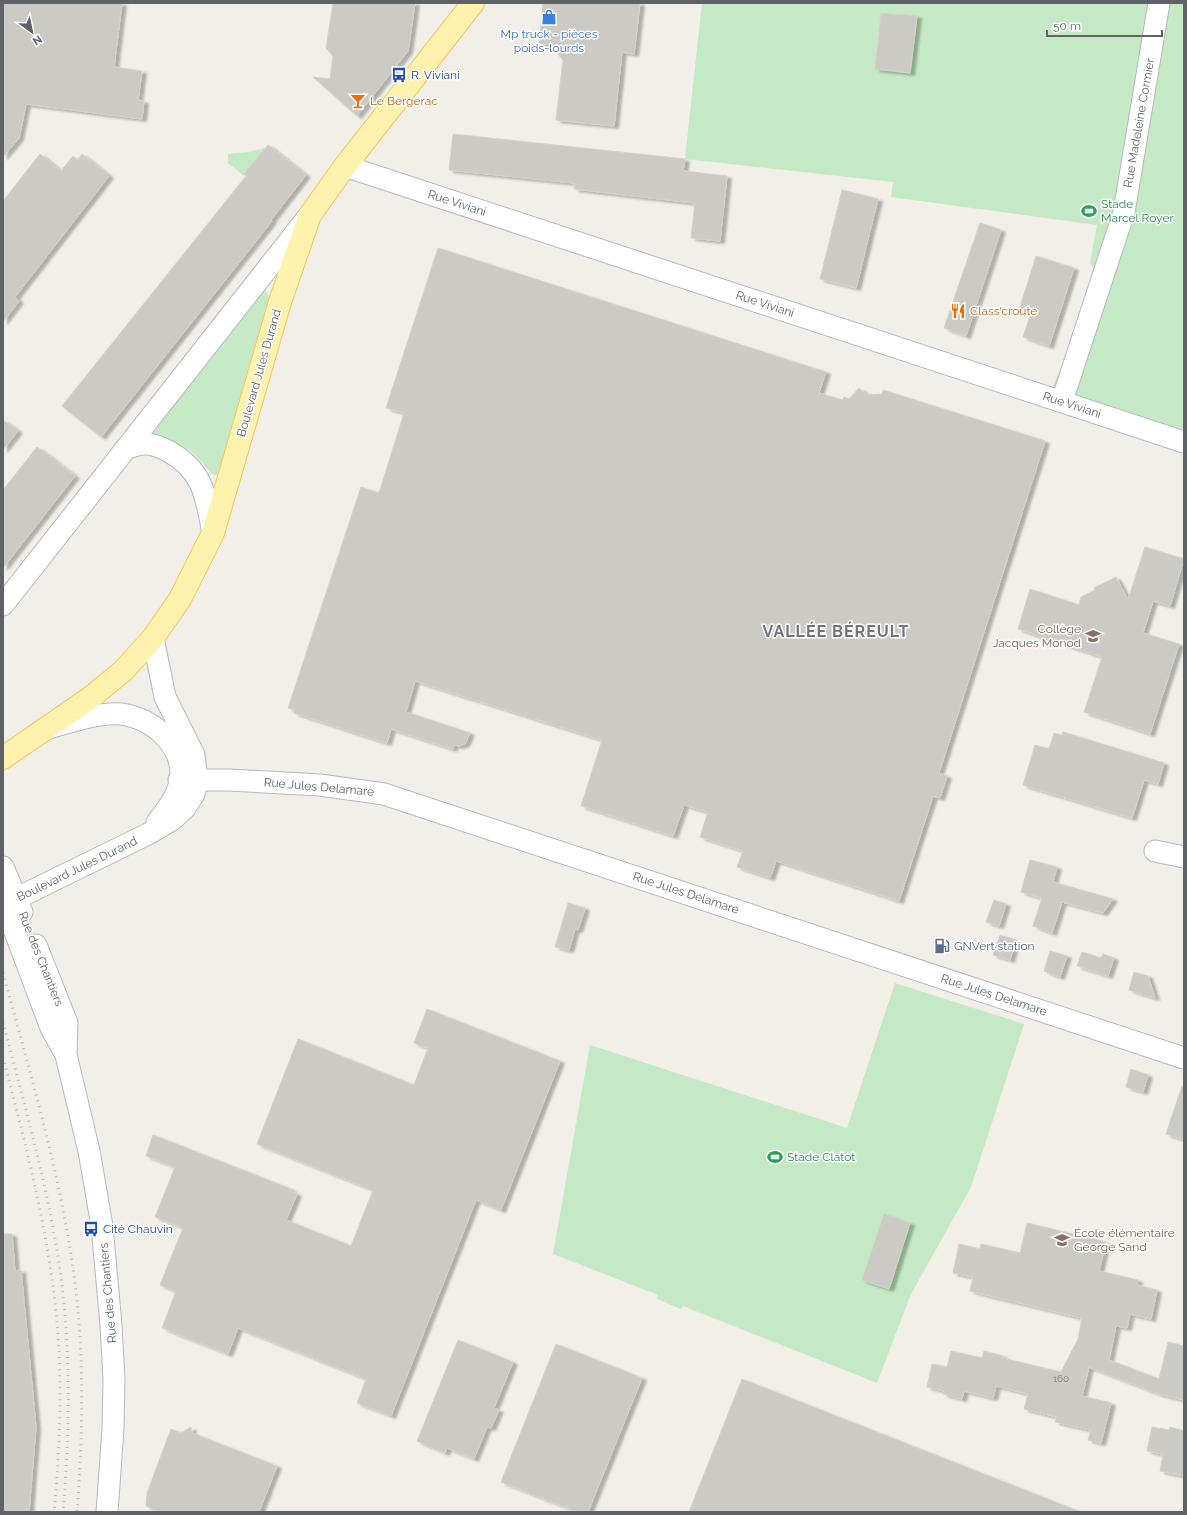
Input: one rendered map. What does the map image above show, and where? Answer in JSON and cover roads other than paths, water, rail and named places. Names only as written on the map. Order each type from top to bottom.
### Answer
[{"type":"main road","name":"Boulevard Jules Durand","points":[[3,758],[90,698],[123,671],[153,638],[180,599],[213,533],[280,302],[310,215],[345,166],[473,3]]},
{"type":"street","name":"Rue Madeleine Cormier","points":[[1062,402],[1124,212],[1159,3]]},
{"type":"street","name":"Rue Viviani","points":[[345,166],[1184,442]]},
{"type":"street","name":"Boulevard Jules Durand","points":[[3,605],[310,215]]},
{"type":"street","points":[[125,449],[137,444],[155,444],[180,458],[196,474],[206,499],[213,533]]},
{"type":"street","name":"Boulevard Jules Durand","points":[[153,638],[165,697],[194,755],[188,780]]},
{"type":"street","name":"Boulevard Jules Durand","points":[[8,901],[148,834],[172,820],[185,808],[194,794],[188,780],[181,774],[176,753],[164,734],[146,721],[126,715],[92,717],[45,729]]},
{"type":"street","name":"Rue Jules Delamare","points":[[188,780],[229,780],[320,785],[384,794],[1184,1058]]},
{"type":"street","points":[[1155,851],[1184,857]]},
{"type":"street","name":"Rue des Chantiers","points":[[3,867],[8,901],[51,1028],[66,1054],[89,1151],[102,1226],[109,1293],[114,1396],[107,1512]]},
{"type":"railway","points":[[3,973],[48,1140],[66,1224],[73,1267],[80,1335],[82,1386],[77,1512]]},
{"type":"railway","points":[[3,1022],[49,1207],[64,1300],[68,1361],[68,1421],[63,1512]]},
{"type":"railway","points":[[3,1057],[39,1204],[54,1294],[60,1375],[58,1457],[54,1512]]},
{"type":"place","name":"Mp truck - pièces poids-lourds","points":[[549,17]]},
{"type":"place","name":"R. Viviani","points":[[399,75]]},
{"type":"place","name":"Le Bergerac","points":[[358,101]]},
{"type":"place","name":"Stade Marcel Royer","points":[[1089,211]]},
{"type":"place","name":"Class'croute","points":[[958,311]]},
{"type":"place","name":"Collège Jacques Monod","points":[[1093,636]]},
{"type":"place","name":"GNVert station","points":[[942,946]]},
{"type":"place","name":"Stade Clatot","points":[[775,1157]]},
{"type":"place","name":"Cité Chauvin","points":[[91,1229]]},
{"type":"place","name":"École élémentaire George Sand","points":[[1062,1240]]},
{"type":"district","name":"VALLÉE BÉREULT","points":[[836,631]]}]
